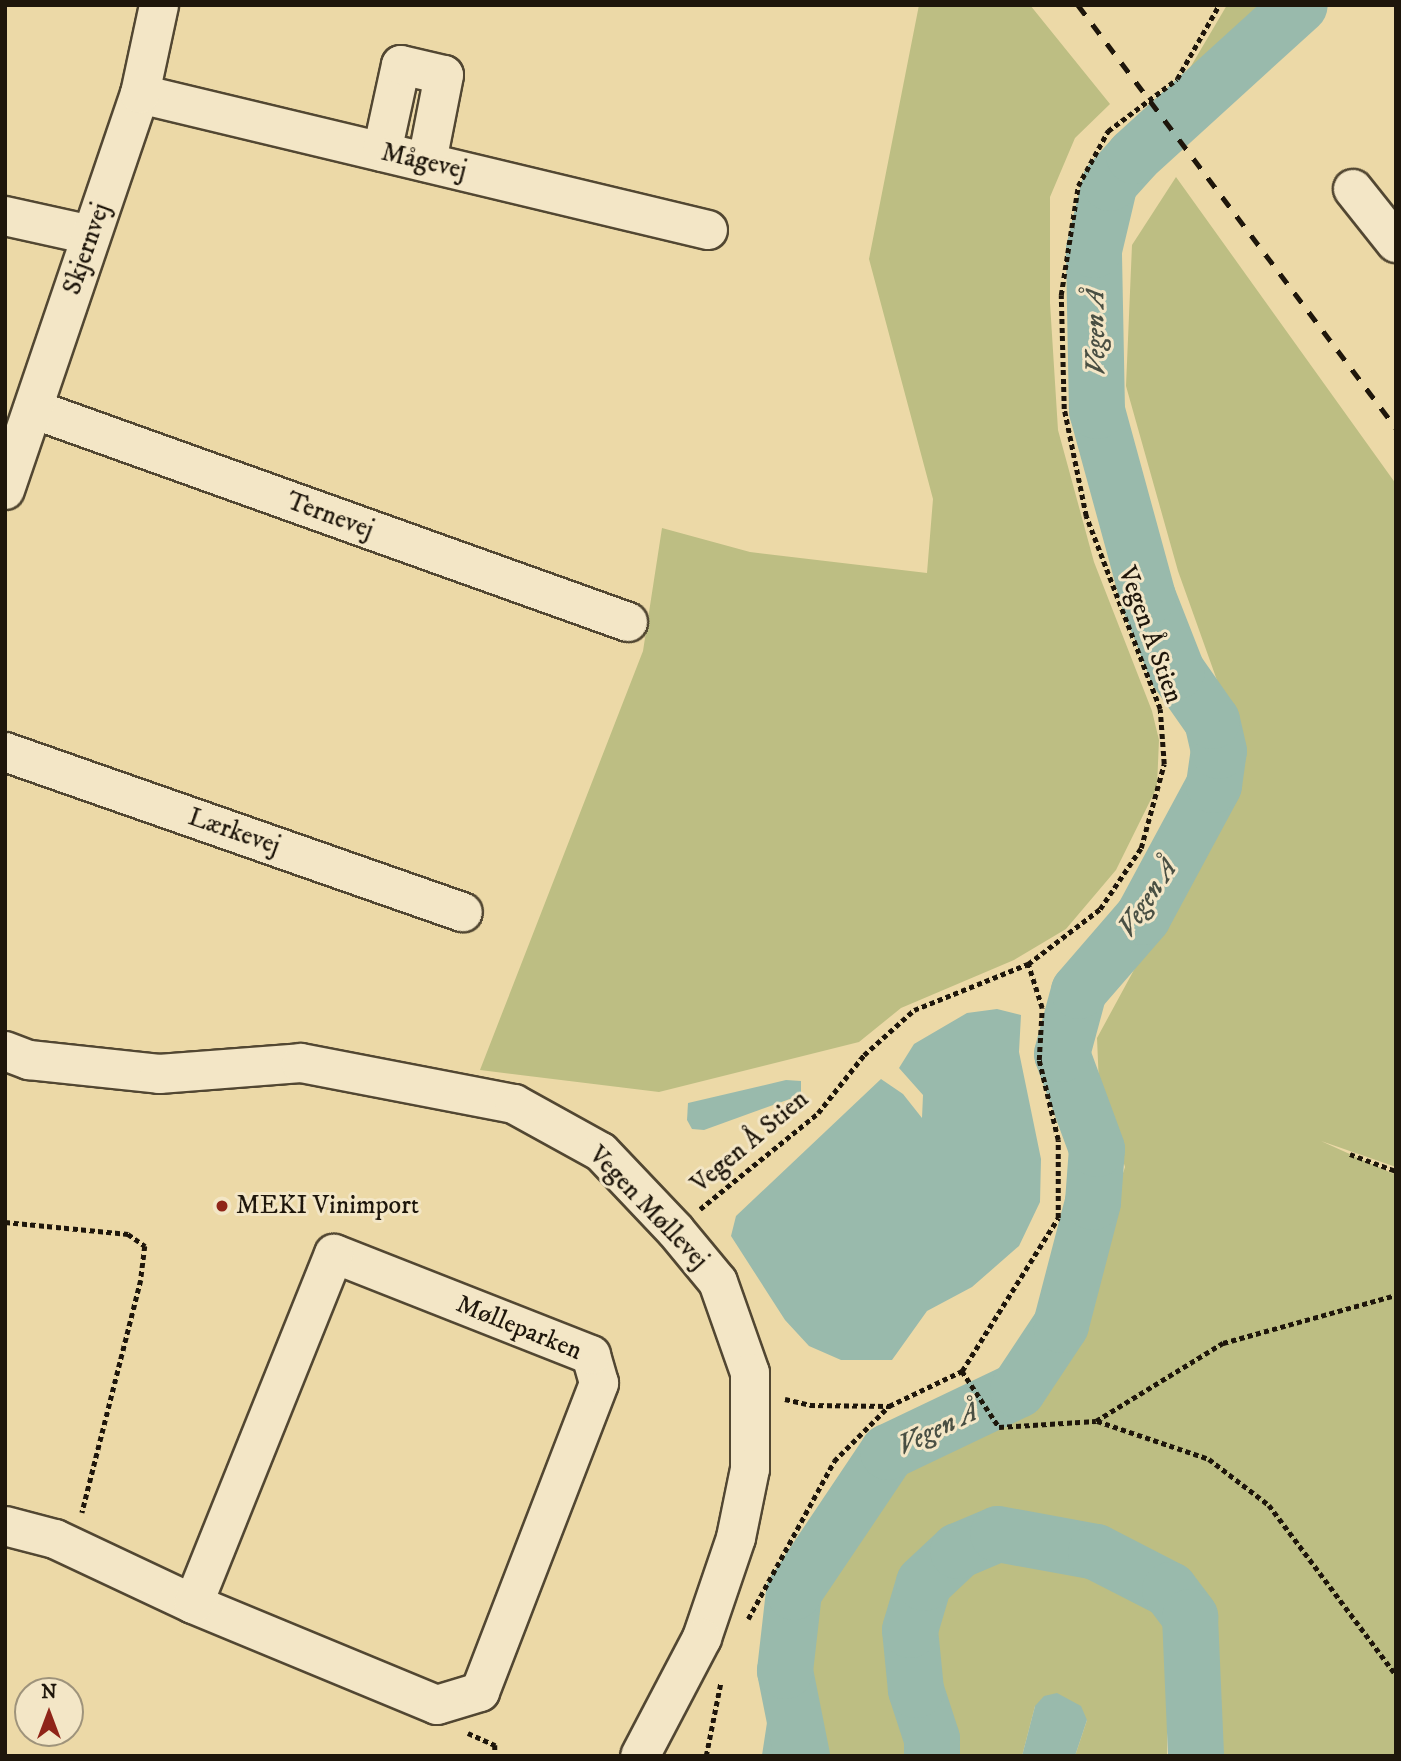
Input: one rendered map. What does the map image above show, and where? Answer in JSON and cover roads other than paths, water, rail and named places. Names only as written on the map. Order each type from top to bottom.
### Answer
[{"type":"street","name":"Skjernvej","points":[[5,490],[140,94],[159,5]]},
{"type":"street","points":[[382,152],[401,65],[433,72],[444,75],[427,162]]},
{"type":"street","name":"Mågevej","points":[[140,94],[708,230]]},
{"type":"street","points":[[1353,189],[1396,243]]},
{"type":"street","points":[[5,216],[91,235]]},
{"type":"street","name":"Ternevej","points":[[33,409],[628,622]]},
{"type":"street","name":"Lærkevej","points":[[5,752],[463,912]]},
{"type":"street","name":"Vegen Møllevej","points":[[5,1051],[29,1060],[159,1074],[301,1063],[514,1104],[601,1152],[675,1230],[718,1282],[750,1373],[750,1469],[736,1538],[702,1638],[640,1756]]},
{"type":"street","name":"Mølleparken","points":[[5,1526],[74,1548],[193,1604],[437,1705],[480,1692],[599,1383],[591,1355],[334,1254],[193,1604]]},
{"type":"waterway","name":"Vegen Å","points":[[802,1756],[785,1671],[794,1592],[888,1452],[1018,1390],[1061,1325],[1093,1202],[1097,1149],[1062,1054],[1079,991],[1143,917],[1214,785],[1219,751],[1212,721],[1177,671],[1148,597],[1097,411],[1094,250],[1110,183],[1134,156],[1300,5]]},
{"type":"waterway","name":"Vegen Å","points":[[932,1756],[932,1739],[916,1690],[910,1630],[924,1583],[958,1551],[998,1534],[1096,1552],[1170,1590],[1190,1617],[1196,1756]]},
{"type":"waterway","points":[[778,1756],[786,1704],[785,1671]]},
{"type":"railway","points":[[1078,5],[1396,428]]},
{"type":"place","name":"MEKI Vinimport","points":[[222,1206]]}]
